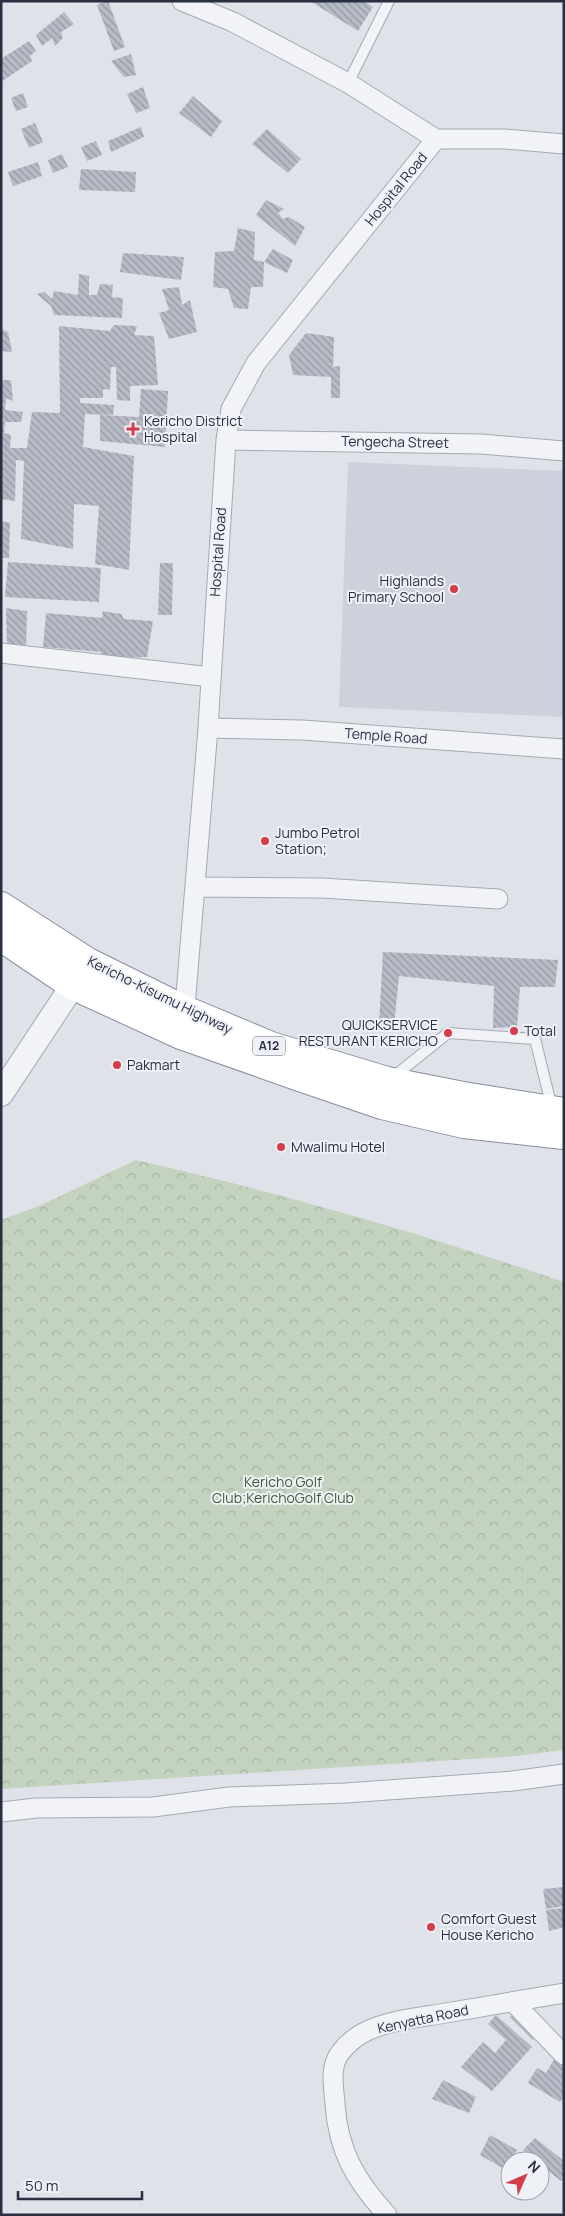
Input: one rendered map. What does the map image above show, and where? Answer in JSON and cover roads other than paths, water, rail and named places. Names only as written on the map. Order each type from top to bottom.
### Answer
[{"type":"highway","name":"Kericho-Kisumu Highway","points":[[1,906],[183,1023],[271,1046],[387,1082],[560,1119]]},
{"type":"highway","name":"Kericho-Kisumu Highway","points":[[1,937],[72,985],[183,1023],[382,1105],[464,1124],[560,1119]]},
{"type":"street","points":[[182,1],[233,22],[348,83],[436,139],[505,139],[564,144]]},
{"type":"street","name":"Hospital Road","points":[[183,1023],[208,728],[226,440],[231,409],[256,363],[436,139]]},
{"type":"street","name":"Tengecha Street","points":[[226,440],[481,444],[564,451]]},
{"type":"street","points":[[1,653],[211,677]]},
{"type":"street","name":"Temple Road","points":[[208,728],[302,730],[564,749]]},
{"type":"street","points":[[195,887],[322,888],[498,899]]},
{"type":"street","points":[[4,1084],[88,962]]},
{"type":"street","points":[[1,1812],[36,1808],[153,1807],[229,1797],[346,1793],[513,1781],[564,1774]]},
{"type":"street","name":"Kenyatta Road","points":[[387,2215],[359,2181],[348,2163],[336,2110],[333,2068],[339,2054],[351,2041],[364,2032],[380,2026],[564,1994]]},
{"type":"street","points":[[513,2002],[564,2055]]},
{"type":"lane","points":[[348,83],[389,1]]},
{"type":"lane","points":[[387,1082],[448,1033],[536,1039],[560,1119]]},
{"type":"place","name":"Kericho District Hospital","points":[[133,429]]},
{"type":"place","name":"Highlands Primary School","points":[[454,589]]},
{"type":"place","name":"Jumbo Petrol Station;","points":[[265,841]]},
{"type":"place","name":"Total","points":[[514,1031]]},
{"type":"place","name":"QUICKSERVICE RESTURANT KERICHO","points":[[448,1033]]},
{"type":"place","name":"Pakmart","points":[[117,1065]]},
{"type":"place","name":"Mwalimu Hotel","points":[[281,1147]]},
{"type":"place","name":"Comfort Guest House Kericho","points":[[431,1927]]},
{"type":"park label","name":"Kericho Golf Club;KerichoGolf Club","points":[[283,1490]]}]
